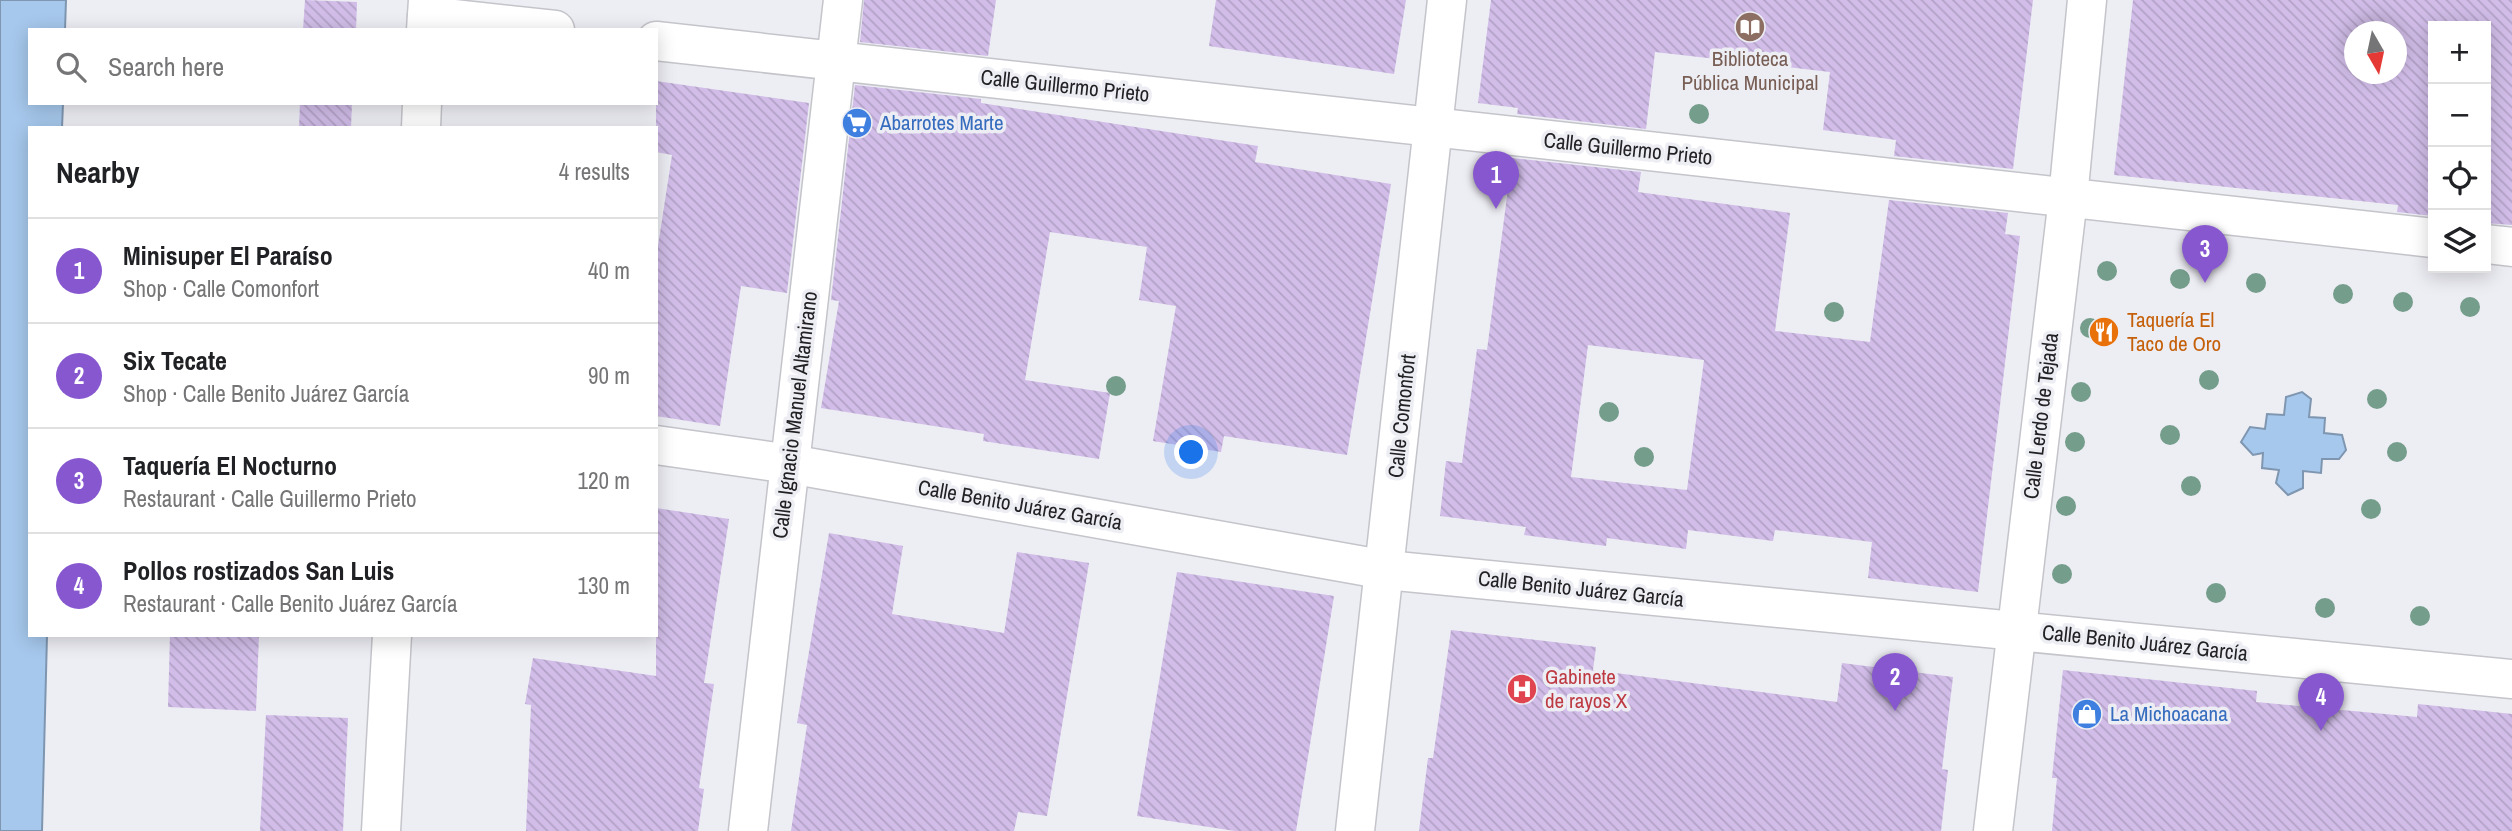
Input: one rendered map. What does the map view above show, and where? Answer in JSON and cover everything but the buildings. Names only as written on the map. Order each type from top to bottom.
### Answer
[{"type":"street","name":"Calle Ignacio Manuel Altamirano","points":[[748,831],[843,0]]},
{"type":"street","name":"Calle Comonfort","points":[[1355,831],[1447,0]]},
{"type":"street","name":"Calle Lerdo de Tejada","points":[[1993,831],[2068,198],[2087,0]]},
{"type":"street","points":[[427,15],[538,28]]},
{"type":"street","name":"Calle Guillermo Prieto","points":[[658,41],[2428,237]]},
{"type":"street","points":[[421,126],[422,105]]},
{"type":"street","points":[[2491,245],[2512,247]]},
{"type":"street","name":"Calle Benito Juárez García","points":[[658,445],[790,464],[1386,570],[2512,679]]},
{"type":"street","points":[[381,831],[393,637]]},
{"type":"water","points":[[0,0],[66,0],[65,28],[28,28],[28,105],[63,105],[62,126],[28,126],[28,637],[47,637],[42,831],[0,831]]},
{"type":"water","points":[[2302,392],[2311,399],[2309,417],[2325,418],[2324,433],[2342,435],[2346,450],[2339,459],[2322,459],[2321,473],[2303,471],[2303,488],[2288,495],[2276,483],[2279,470],[2262,468],[2263,453],[2253,455],[2241,442],[2250,427],[2265,429],[2267,414],[2284,415],[2286,397]]},
{"type":"place","name":"Biblioteca Pública Municipal","points":[[1750,27]]},
{"type":"place","name":"Abarrotes Marte","points":[[857,123]]},
{"type":"place","name":"Minisuper El Paraíso","points":[[1496,209]]},
{"type":"place","name":"Taquería El Nocturno","points":[[2205,283]]},
{"type":"place","name":"Taquería El Taco de Oro","points":[[2104,332]]},
{"type":"place","name":"Gabinete de rayos X","points":[[1522,689]]},
{"type":"place","name":"Six Tecate","points":[[1895,711]]},
{"type":"place","name":"La Michoacana","points":[[2087,714]]},
{"type":"place","name":"Pollos rostizados San Luis","points":[[2321,731]]}]
